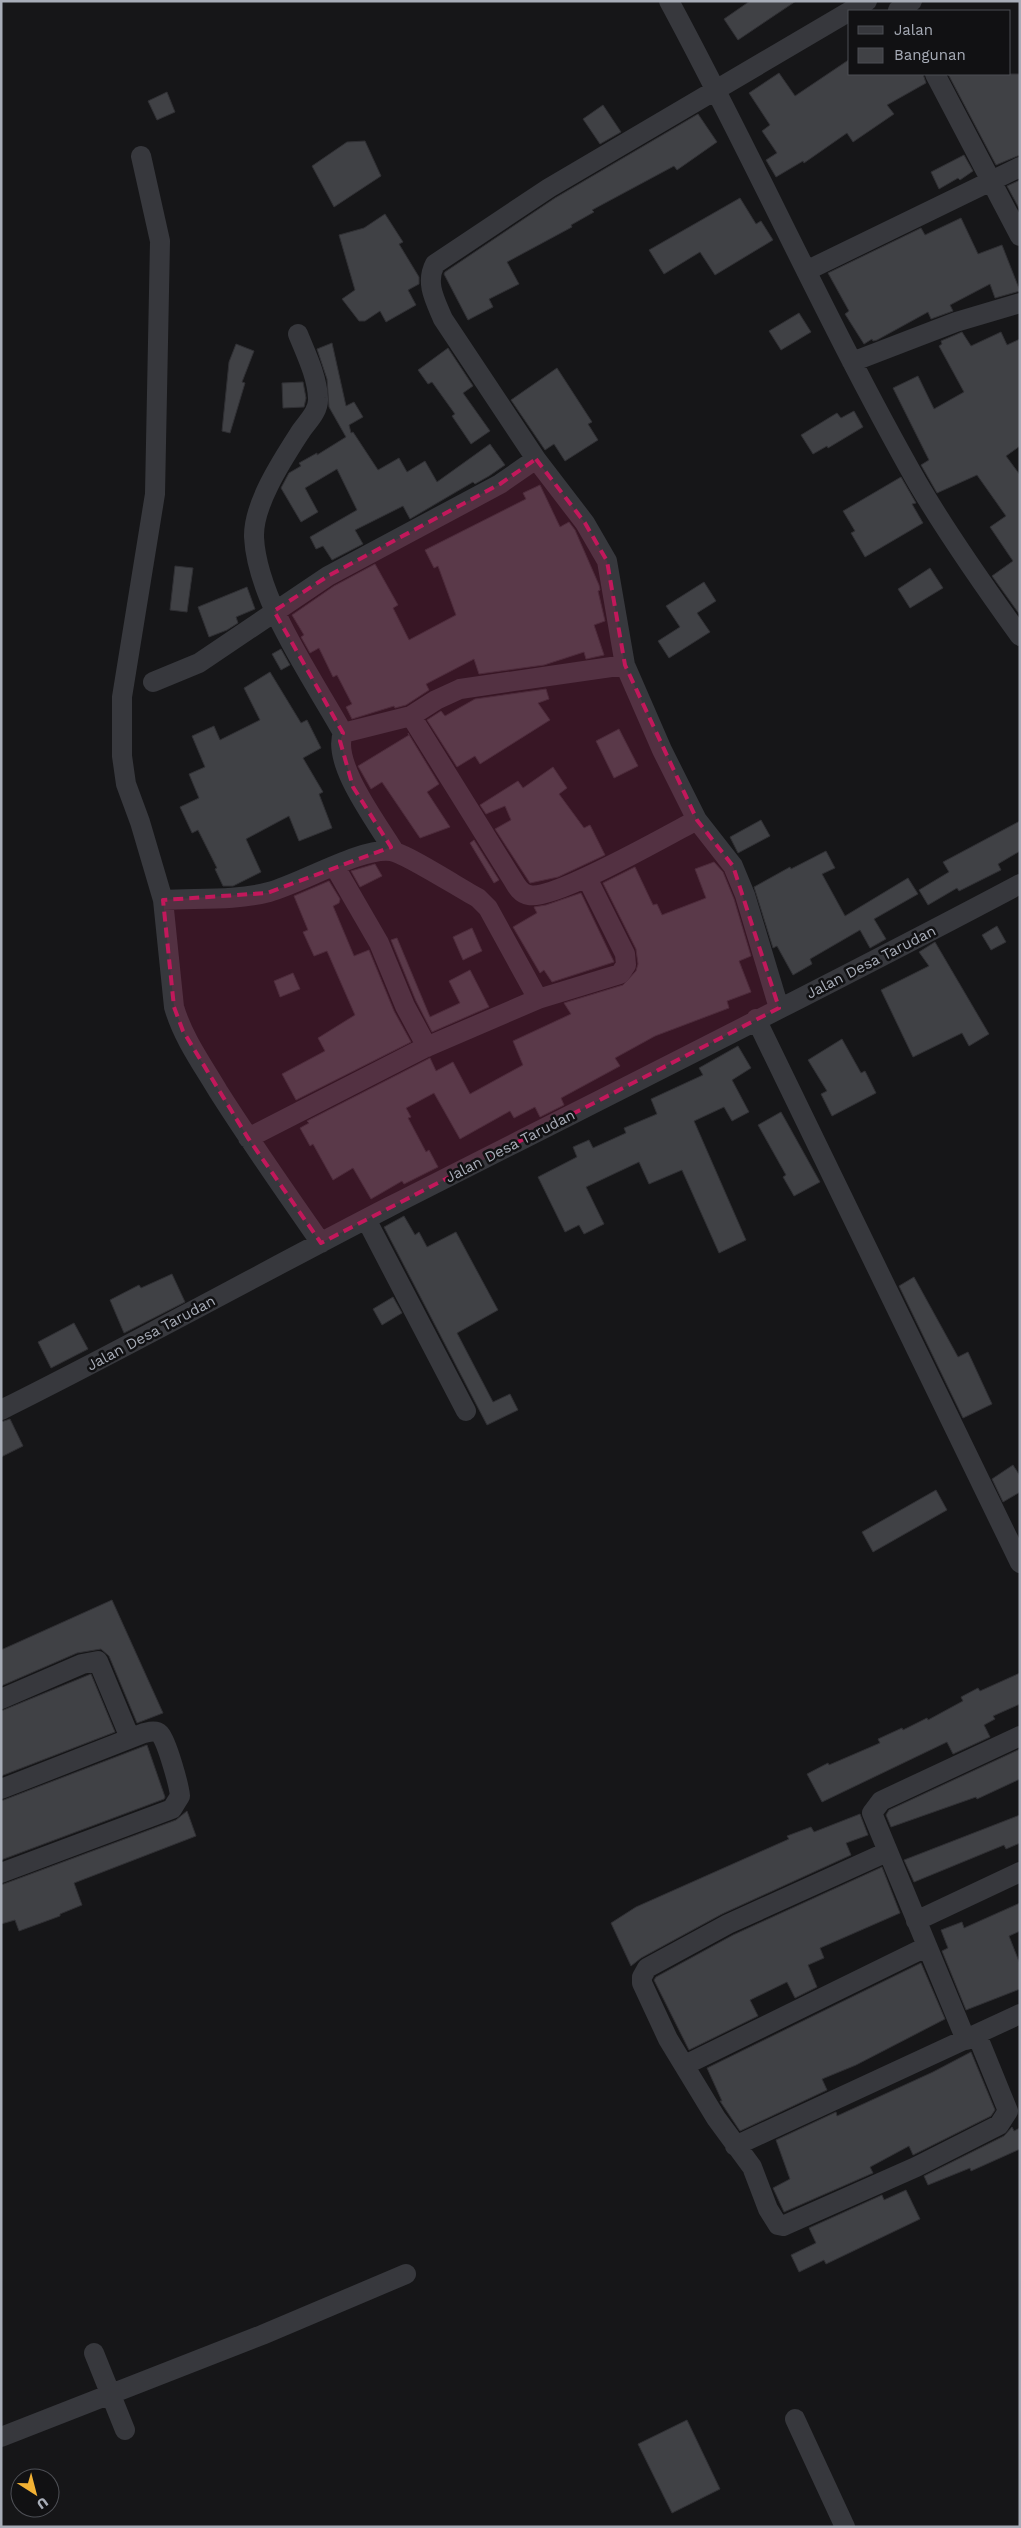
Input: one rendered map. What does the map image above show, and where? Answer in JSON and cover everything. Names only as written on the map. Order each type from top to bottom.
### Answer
[{"type":"street","points":[[669,1],[718,91],[852,362],[918,482],[954,542],[1020,636]]},
{"type":"street","points":[[852,10],[866,1]]},
{"type":"street","points":[[779,1008],[758,936],[736,872],[726,856],[697,820],[662,750],[625,664],[607,561],[585,523],[536,460],[443,319],[430,283],[431,271],[435,264],[549,188],[718,91],[848,12]]},
{"type":"street","points":[[936,75],[1020,236]]},
{"type":"street","points":[[141,156],[160,241],[155,476],[146,556],[122,697],[122,756],[126,784],[140,822],[163,900],[174,1007],[178,1020],[203,1066],[256,1134],[321,1243]]},
{"type":"street","points":[[806,271],[1020,167]]},
{"type":"street","points":[[852,362],[956,322],[1020,303]]},
{"type":"street","points":[[298,334],[312,369],[319,400],[313,416],[301,431],[268,489],[257,514],[254,538],[259,563],[274,611],[343,733]]},
{"type":"street","points":[[153,682],[199,664],[274,611],[328,576],[500,484],[536,460]]},
{"type":"street","points":[[343,733],[411,716],[436,700],[460,690],[625,664]]},
{"type":"street","points":[[411,716],[521,892],[530,896],[540,895],[587,878],[697,820]]},
{"type":"street","points":[[343,733],[340,741],[353,787],[394,851],[478,898],[488,908],[538,1000]]},
{"type":"street","points":[[163,900],[239,898],[267,893],[372,852],[394,851]]},
{"type":"street","points":[[335,867],[379,944],[405,1006],[427,1047]]},
{"type":"street","points":[[256,1134],[427,1047],[538,1000],[620,974],[625,970],[625,954],[587,878]]},
{"type":"street","name":"Jalan Desa Tarudan","points":[[1,1410],[366,1219],[756,1019],[872,962],[1020,884]]},
{"type":"street","points":[[756,1019],[1020,1563]]},
{"type":"street","points":[[366,1219],[466,1411]]},
{"type":"street","points":[[1,1698],[82,1664],[98,1661],[130,1738]]},
{"type":"street","points":[[1,1789],[130,1738],[150,1732],[161,1735],[180,1791],[177,1804],[172,1809],[1,1873]]},
{"type":"street","points":[[887,1852],[728,1924],[647,1968],[642,1977],[642,1983],[668,2038],[735,2146],[752,2167],[768,2209],[778,2225],[785,2226],[813,2214],[999,2125],[1008,2111],[926,1947],[872,1813],[881,1801],[1020,1736]]},
{"type":"street","points":[[916,1921],[1020,1872]]},
{"type":"street","points":[[684,2066],[926,1947]]},
{"type":"street","points":[[735,2146],[1020,2014]]},
{"type":"street","points":[[1,2437],[262,2336],[406,2274]]},
{"type":"street","points":[[94,2353],[125,2430]]},
{"type":"street","points":[[795,2419],[845,2527]]},
{"type":"highlighted area","points":[[536,459],[585,523],[607,561],[625,665],[697,820],[733,866],[779,1008],[321,1243],[248,1138],[183,1031],[174,1007],[163,900],[267,893],[391,847],[353,787],[340,741],[343,733],[274,611],[328,576],[500,484]]},
{"type":"building","points":[[750,1],[796,1],[738,40],[724,19]]},
{"type":"building","points":[[848,60],[848,75],[923,75],[926,83],[887,105],[894,114],[853,142],[847,133],[804,163],[803,161],[776,177],[766,160],[777,153],[762,131],[770,125],[749,93],[779,73],[795,96]]},
{"type":"building","points":[[1020,74],[1020,155],[996,165],[949,75]]},
{"type":"building","points":[[167,92],[175,112],[157,120],[148,101]]},
{"type":"building","points":[[603,105],[621,132],[600,144],[583,119]]},
{"type":"building","points":[[698,114],[717,142],[677,170],[674,166],[592,210],[594,212],[571,225],[572,227],[507,262],[519,284],[489,299],[493,307],[468,320],[444,274],[445,272],[555,198]]},
{"type":"building","points":[[365,141],[381,176],[334,207],[312,166],[347,142]]},
{"type":"building","points":[[964,155],[973,171],[960,180],[958,178],[939,189],[931,172]]},
{"type":"building","points":[[1020,180],[1020,210],[1007,186]]},
{"type":"building","points":[[740,198],[756,224],[761,221],[773,240],[715,275],[700,252],[664,274],[649,250]]},
{"type":"building","points":[[385,214],[403,242],[399,244],[419,277],[419,284],[408,290],[416,305],[386,322],[380,311],[365,321],[359,321],[342,299],[355,290],[339,235],[364,228]]},
{"type":"building","points":[[961,218],[978,254],[1002,245],[1020,291],[995,298],[990,284],[950,305],[953,311],[931,319],[928,312],[877,340],[873,341],[872,339],[864,344],[845,314],[849,311],[828,273],[921,228],[925,235]]},
{"type":"building","points":[[799,313],[811,332],[781,350],[769,331]]},
{"type":"building","points":[[962,332],[971,346],[1001,332],[1007,345],[1020,339],[1020,446],[1006,456],[1020,475],[1020,615],[992,576],[1013,561],[990,527],[1006,516],[977,475],[937,493],[921,465],[929,460],[893,388],[918,376],[934,409],[964,392],[939,346],[942,344],[941,341]]},
{"type":"building","points":[[332,343],[346,406],[354,402],[363,417],[349,425],[351,433],[353,432],[378,470],[399,458],[407,472],[425,461],[437,482],[490,444],[505,465],[475,484],[473,482],[410,519],[403,506],[355,530],[363,544],[332,560],[323,546],[316,549],[310,537],[357,510],[337,469],[305,488],[318,512],[301,522],[281,488],[289,473],[301,466],[299,463],[317,453],[317,455],[346,437],[329,407],[327,379],[317,349]]},
{"type":"building","points":[[236,344],[254,351],[242,382],[245,383],[230,433],[222,431],[229,362]]},
{"type":"building","points":[[448,348],[473,386],[463,393],[490,431],[471,444],[452,416],[455,414],[432,382],[428,384],[418,370]]},
{"type":"building","points":[[557,368],[592,422],[588,424],[598,440],[565,461],[554,444],[545,450],[511,400]]},
{"type":"building","points":[[303,382],[306,398],[304,407],[283,408],[282,383]]},
{"type":"building","points":[[854,411],[863,427],[828,448],[827,446],[813,454],[801,435],[837,413],[841,418]]},
{"type":"building","points":[[901,477],[916,503],[912,504],[923,523],[865,557],[851,533],[855,531],[843,511]]},
{"type":"building","points":[[540,485],[560,527],[569,522],[575,530],[599,585],[600,590],[598,591],[605,621],[594,625],[604,655],[586,659],[584,652],[544,665],[479,674],[474,659],[426,684],[429,690],[406,705],[395,708],[394,706],[352,719],[346,707],[352,704],[337,675],[333,677],[319,648],[310,653],[301,637],[304,635],[292,615],[334,586],[375,564],[398,605],[393,608],[409,640],[456,615],[438,566],[434,568],[425,550],[526,499],[523,493]]},
{"type":"building","points":[[175,566],[193,568],[187,612],[170,610]]},
{"type":"building","points":[[930,568],[943,588],[910,608],[898,589]]},
{"type":"building","points":[[704,582],[716,601],[697,613],[710,632],[669,658],[658,641],[680,627],[666,606]]},
{"type":"building","points":[[247,587],[255,609],[236,617],[238,623],[227,630],[209,637],[198,607]]},
{"type":"building","points":[[281,649],[290,665],[281,670],[272,654]]},
{"type":"building","points":[[270,672],[301,723],[307,720],[321,748],[303,758],[323,792],[319,794],[332,828],[299,841],[289,816],[246,839],[261,872],[233,886],[223,886],[215,869],[217,868],[198,830],[192,833],[180,807],[199,798],[189,774],[205,767],[192,736],[214,726],[220,740],[260,720],[244,688]]},
{"type":"building","points":[[546,689],[549,699],[538,703],[550,720],[480,764],[475,756],[457,767],[427,720],[441,711],[445,716],[475,699]]},
{"type":"building","points":[[619,729],[638,766],[614,778],[596,741]]},
{"type":"building","points":[[408,733],[439,784],[427,792],[450,827],[420,838],[382,782],[371,789],[358,766],[409,735]]},
{"type":"building","points":[[553,767],[567,788],[559,794],[584,828],[590,825],[605,855],[558,877],[530,883],[495,829],[511,820],[505,806],[486,814],[480,805],[518,781],[523,788]]},
{"type":"building","points":[[761,820],[770,836],[738,853],[730,837]]},
{"type":"building","points":[[1020,821],[1020,851],[998,864],[1001,870],[959,891],[957,888],[928,905],[919,890],[949,872],[943,862]]},
{"type":"building","points":[[474,840],[499,880],[494,883],[470,843]]},
{"type":"building","points":[[826,851],[835,868],[822,874],[845,916],[908,878],[918,894],[874,919],[886,939],[870,948],[860,930],[810,959],[812,964],[793,975],[777,946],[773,948],[754,887],[790,867],[791,869]]},
{"type":"building","points":[[714,862],[723,872],[734,899],[751,956],[739,961],[751,992],[727,1001],[729,1008],[655,1036],[615,1058],[620,1066],[561,1098],[564,1105],[540,1117],[535,1107],[514,1118],[510,1111],[460,1139],[434,1093],[406,1108],[411,1117],[408,1118],[426,1152],[429,1150],[438,1167],[404,1184],[402,1181],[371,1199],[353,1168],[333,1180],[313,1144],[310,1146],[300,1128],[309,1123],[307,1121],[430,1058],[436,1071],[453,1062],[470,1094],[523,1065],[513,1041],[571,1014],[564,1003],[623,985],[636,971],[638,964],[636,949],[603,883],[635,867],[653,905],[657,904],[662,915],[706,898],[695,869]]},
{"type":"building","points":[[375,864],[382,876],[360,887],[351,871]]},
{"type":"building","points":[[329,881],[340,899],[339,903],[333,906],[354,956],[369,950],[394,1011],[411,1042],[296,1100],[282,1074],[325,1051],[318,1038],[355,1015],[327,951],[314,956],[303,932],[308,930],[294,896]]},
{"type":"building","points":[[581,893],[614,962],[552,982],[544,970],[540,973],[513,927],[537,913],[534,907],[546,905]]},
{"type":"building","points":[[997,926],[1006,942],[991,950],[982,935]]},
{"type":"building","points":[[472,928],[482,951],[463,960],[453,937]]},
{"type":"building","points":[[397,938],[430,1017],[460,1003],[449,981],[470,970],[489,1007],[432,1032],[416,1001],[391,940]]},
{"type":"building","points":[[935,942],[989,1034],[969,1046],[962,1033],[913,1057],[881,990],[929,966],[919,952]]},
{"type":"building","points":[[293,973],[300,989],[280,997],[274,981]]},
{"type":"building","points":[[842,1039],[861,1073],[865,1071],[876,1093],[832,1116],[821,1094],[827,1091],[808,1060]]},
{"type":"building","points":[[738,1046],[751,1068],[732,1080],[749,1112],[732,1121],[724,1107],[694,1121],[746,1240],[719,1253],[682,1170],[649,1184],[639,1162],[586,1187],[604,1224],[584,1234],[579,1225],[565,1232],[538,1177],[577,1157],[573,1147],[589,1140],[593,1148],[626,1133],[624,1128],[657,1114],[651,1099],[703,1075],[699,1068]]},
{"type":"building","points":[[781,1112],[820,1182],[794,1196],[783,1177],[786,1175],[758,1125]]},
{"type":"building","points":[[404,1216],[415,1235],[419,1232],[427,1247],[456,1232],[498,1310],[457,1333],[493,1402],[510,1394],[518,1410],[487,1425],[384,1227]]},
{"type":"building","points":[[172,1274],[185,1302],[124,1333],[110,1300],[139,1285],[141,1288]]},
{"type":"building","points":[[914,1277],[958,1357],[968,1352],[992,1404],[963,1418],[899,1286]]},
{"type":"building","points":[[393,1297],[402,1313],[382,1325],[373,1309]]},
{"type":"building","points":[[74,1323],[88,1349],[51,1368],[38,1342]]},
{"type":"building","points":[[10,1419],[23,1446],[1,1457],[1,1422]]},
{"type":"building","points":[[1013,1465],[1020,1476],[1020,1492],[1003,1502],[992,1479]]},
{"type":"building","points":[[936,1490],[947,1510],[873,1552],[862,1532]]},
{"type":"building","points":[[112,1600],[163,1713],[137,1723],[109,1656],[101,1649],[77,1653],[1,1686],[1,1650]]},
{"type":"building","points":[[1020,1673],[1020,1704],[993,1716],[995,1719],[984,1725],[990,1737],[953,1754],[947,1742],[822,1802],[807,1774],[828,1763],[829,1765],[880,1743],[878,1739],[902,1728],[903,1730],[927,1718],[928,1720],[963,1701],[961,1697],[978,1688],[980,1691]]},
{"type":"building","points":[[91,1674],[115,1732],[1,1776],[1,1711]]},
{"type":"building","points":[[147,1745],[165,1797],[164,1799],[1,1860],[1,1801]]},
{"type":"building","points":[[1020,1749],[1020,1779],[977,1799],[976,1797],[891,1827],[886,1815],[889,1810]]},
{"type":"building","points":[[187,1811],[196,1836],[74,1883],[82,1905],[60,1914],[60,1916],[19,1931],[15,1920],[1,1924],[1,1885],[176,1820]]},
{"type":"building","points":[[860,1814],[868,1835],[846,1843],[851,1855],[722,1914],[641,1958],[631,1966],[611,1923],[636,1907],[789,1839],[787,1836],[811,1827],[814,1832]]},
{"type":"building","points":[[1020,1815],[1020,1843],[1006,1849],[1004,1845],[914,1882],[904,1860]]},
{"type":"building","points":[[882,1867],[900,1913],[820,1948],[824,1958],[808,1965],[817,1987],[795,1998],[787,1982],[750,2000],[758,2016],[689,2050],[654,1980],[656,1977],[733,1935]]},
{"type":"building","points":[[1020,1903],[1020,1931],[1009,1936],[1020,1964],[1020,1989],[966,2010],[942,1951],[948,1948],[941,1930],[962,1922],[964,1928]]},
{"type":"building","points":[[921,1963],[945,2019],[856,2065],[822,2079],[827,2090],[740,2131],[720,2101],[722,2101],[707,2068]]},
{"type":"building","points":[[971,2052],[995,2110],[991,2116],[913,2155],[909,2146],[870,2167],[873,2173],[784,2212],[773,2188],[790,2179],[776,2140],[836,2112],[837,2116],[933,2072]]},
{"type":"building","points":[[1012,2127],[1014,2131],[1020,2128],[1020,2149],[971,2171],[970,2168],[928,2185],[924,2176],[1004,2136]]},
{"type":"building","points":[[906,2190],[920,2219],[826,2264],[824,2260],[799,2272],[791,2255],[816,2243],[809,2228],[882,2195],[884,2200]]},
{"type":"building","points":[[687,2420],[720,2489],[672,2513],[638,2444]]}]
